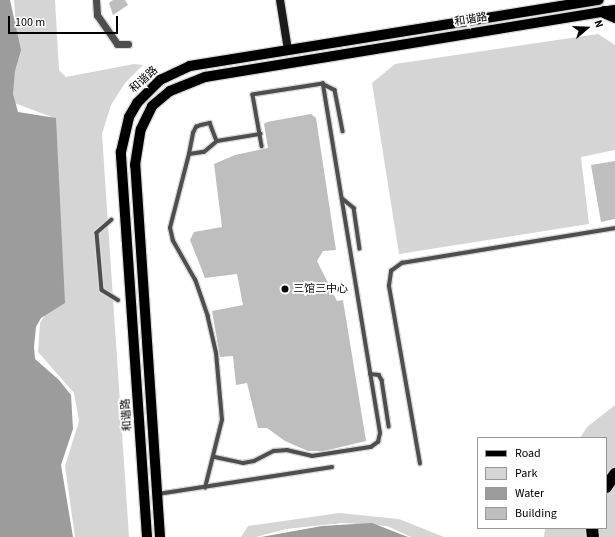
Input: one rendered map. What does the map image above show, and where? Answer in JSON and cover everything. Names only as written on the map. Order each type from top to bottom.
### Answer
[{"type":"highway","points":[[609,11],[615,17]]},
{"type":"highway","points":[[607,475],[615,466]]},
{"type":"highway","points":[[607,486],[615,474]]},
{"type":"main road","name":"和谐路","points":[[147,537],[121,166],[124,133],[137,103],[168,75],[190,66],[599,0]]},
{"type":"main road","name":"和谐路","points":[[160,537],[135,165],[141,129],[152,106],[170,91],[205,76],[609,11]]},
{"type":"street","points":[[96,0],[98,15],[117,44],[128,44]]},
{"type":"street","points":[[280,0],[288,50]]},
{"type":"lane","points":[[262,146],[253,95],[323,84],[336,90],[343,132]]},
{"type":"lane","points":[[215,457],[243,463],[254,461],[274,451],[287,450],[312,456],[371,447],[378,442],[380,433],[323,84]]},
{"type":"lane","points":[[205,488],[215,457],[222,420],[216,353],[208,317],[195,280],[173,241],[170,228],[193,133],[196,127],[210,123],[217,141]]},
{"type":"lane","points":[[189,154],[204,152],[217,141],[260,134]]},
{"type":"lane","points":[[342,198],[354,208],[360,249]]},
{"type":"lane","points":[[112,220],[97,233],[102,290],[118,300]]},
{"type":"lane","points":[[420,464],[389,286],[392,271],[402,263],[615,228]]},
{"type":"lane","points":[[370,374],[379,375],[382,380],[389,426]]},
{"type":"lane","points":[[157,494],[205,488],[332,467]]},
{"type":"green space","points":[[14,0],[55,0],[59,70],[66,77],[134,64],[143,65],[125,83],[111,105],[102,134],[129,537],[75,537],[65,466],[79,421],[74,393],[38,352],[40,323],[59,293],[54,118],[12,102],[17,45]]},
{"type":"green space","points":[[598,34],[615,45],[615,150],[581,157],[589,224],[399,254],[372,83],[395,64]]},
{"type":"green space","points":[[615,405],[615,537],[544,537],[545,529],[607,529],[607,437],[581,437],[587,427]]},
{"type":"green space","points":[[339,513],[399,519],[444,537],[411,537],[387,526],[342,523],[286,529],[256,537],[241,537],[248,526]]},
{"type":"water","points":[[0,0],[10,0],[21,50],[15,71],[13,94],[18,112],[56,118],[65,303],[41,318],[36,327],[34,347],[35,359],[59,380],[71,395],[73,429],[61,465],[73,537],[0,537]]},
{"type":"water","points":[[372,523],[408,537],[261,537],[322,526]]},
{"type":"building","points":[[113,0],[125,0],[128,5],[113,15],[109,3]]},
{"type":"building","name":"三馆三中心","points":[[311,114],[316,118],[336,250],[323,251],[317,261],[337,301],[343,300],[366,441],[324,451],[308,451],[285,441],[267,428],[258,428],[247,383],[236,385],[233,356],[220,357],[212,311],[243,305],[237,274],[205,278],[190,240],[194,232],[222,227],[214,164],[235,155],[268,148],[264,124],[267,122]]},
{"type":"building","points":[[615,161],[615,219],[601,222],[591,165]]},
{"type":"place","name":"三馆三中心","points":[[285,289]]}]
